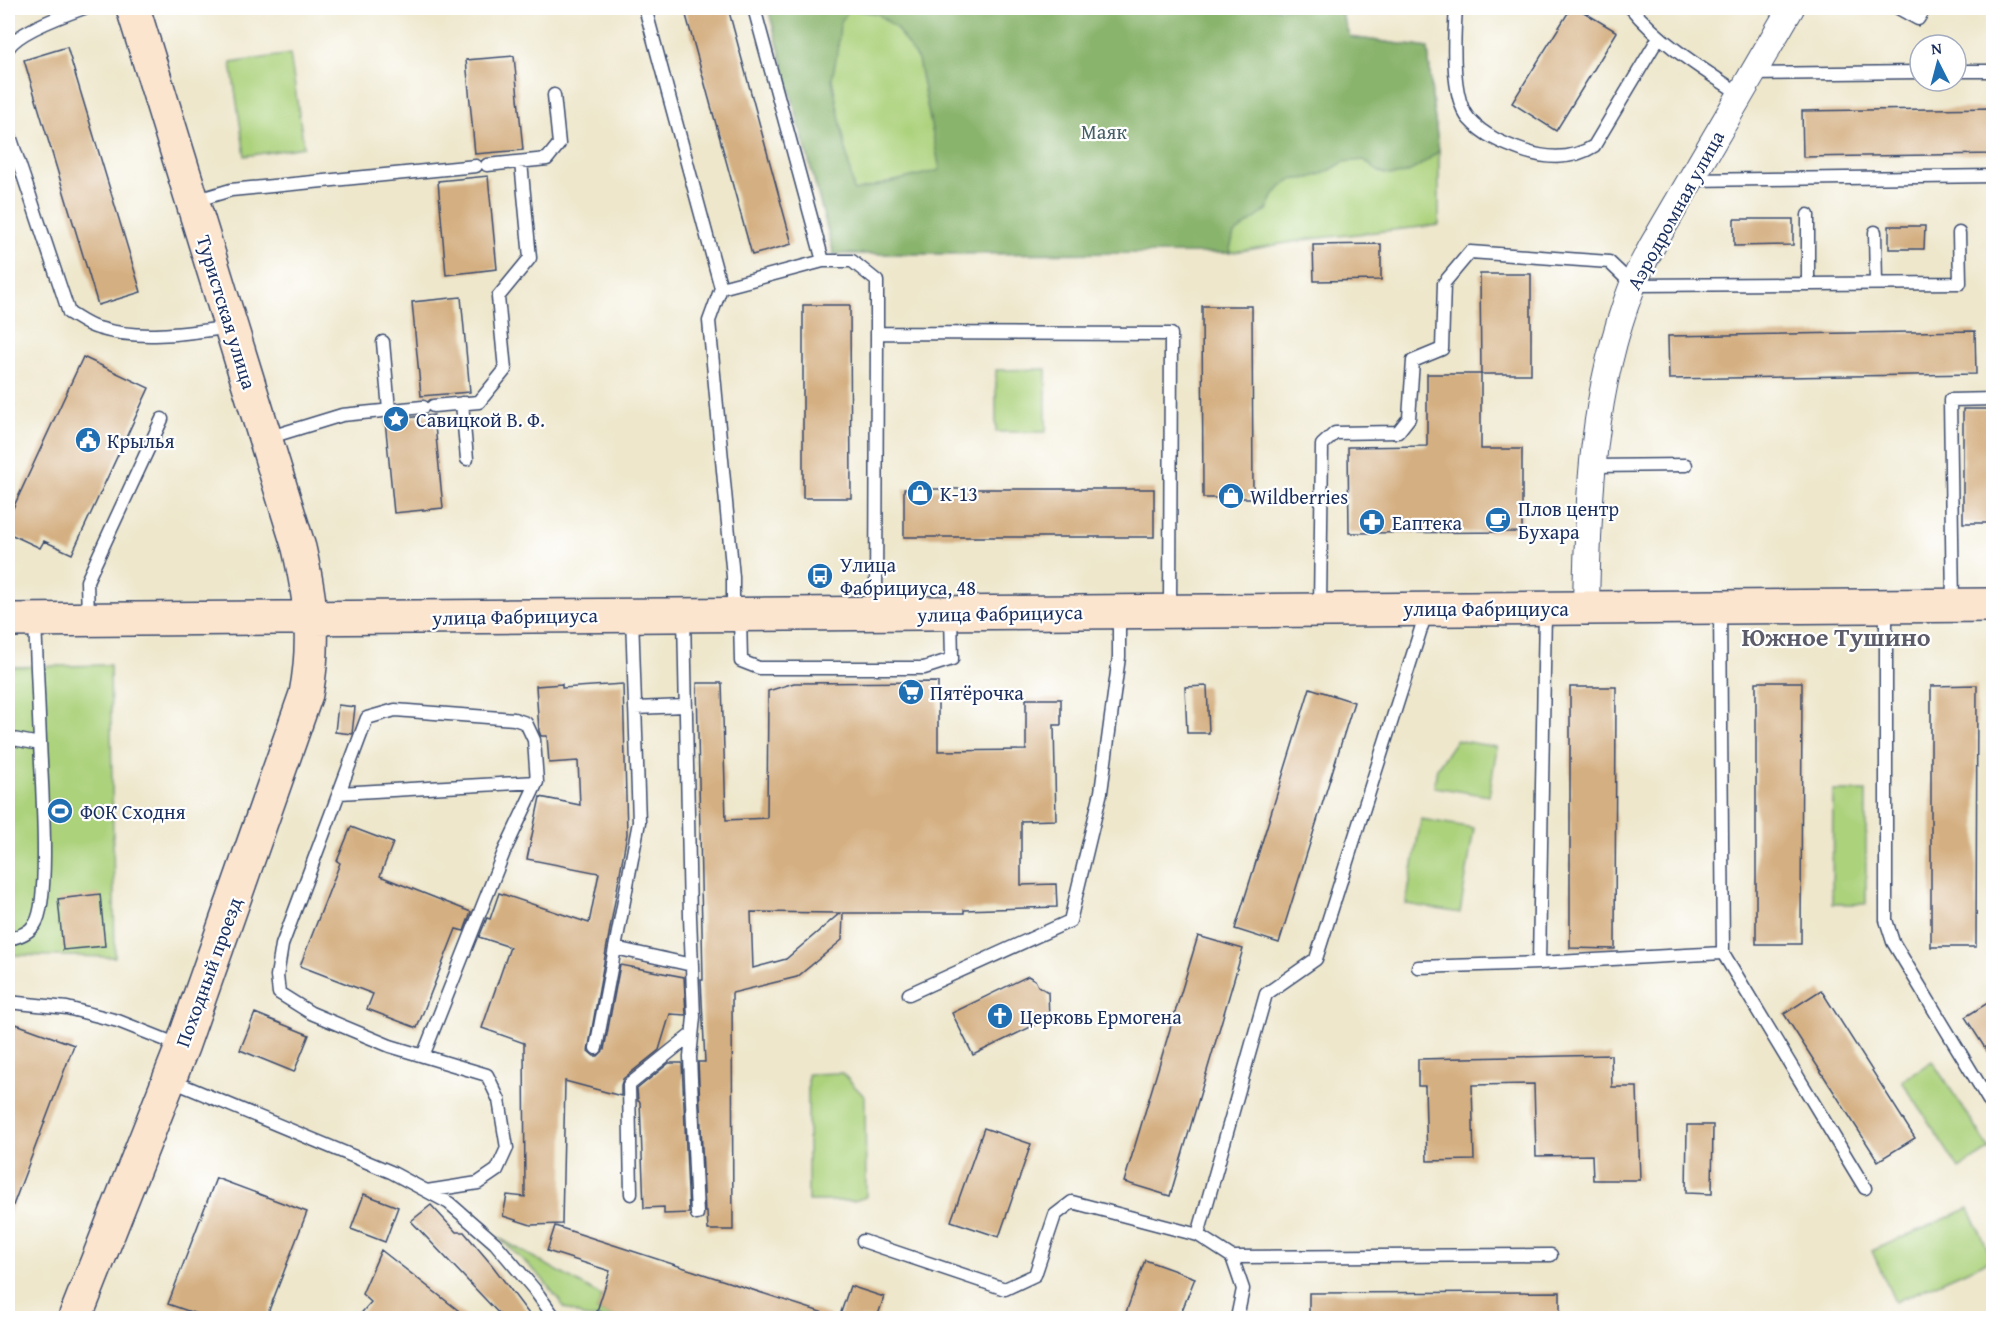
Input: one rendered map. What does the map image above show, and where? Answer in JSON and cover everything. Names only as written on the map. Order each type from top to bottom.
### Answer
[{"type":"main road","name":"Туристская улица","points":[[133,8],[266,438],[298,548],[311,618]]},
{"type":"main road","name":"улица Фабрициуса","points":[[21,620],[1994,605]]},
{"type":"main road","name":"Походный проезд","points":[[75,1318],[182,1047],[306,694],[312,663],[311,618]]},
{"type":"street","name":"Аэродромная улица","points":[[1587,608],[1588,525],[1592,466],[1599,405],[1620,319],[1652,246],[1791,8]]},
{"type":"lane","points":[[8,48],[12,41],[55,18],[84,8]]},
{"type":"lane","points":[[645,8],[721,288],[709,321],[741,661],[759,668],[924,668],[952,659],[951,614]]},
{"type":"lane","points":[[754,8],[823,261]]},
{"type":"lane","points":[[1456,8],[1457,93],[1468,119],[1495,140],[1542,157],[1558,158],[1582,154],[1594,146],[1659,37]]},
{"type":"lane","points":[[1631,8],[1659,37],[1682,56],[1746,84],[1908,73]]},
{"type":"lane","points":[[1898,8],[1918,19],[1925,8]]},
{"type":"lane","points":[[1968,71],[1994,71]]},
{"type":"lane","points":[[193,202],[231,190],[547,159],[559,144],[554,95]]},
{"type":"lane","points":[[8,130],[69,313],[96,328],[123,333],[160,334],[232,327]]},
{"type":"lane","points":[[266,438],[342,415],[479,402],[506,370],[498,297],[530,258],[521,162]]},
{"type":"lane","points":[[1689,180],[1994,176]]},
{"type":"lane","points":[[1808,215],[1808,284]]},
{"type":"lane","points":[[1875,232],[1876,284]]},
{"type":"lane","points":[[1320,610],[1322,445],[1335,433],[1398,432],[1409,418],[1413,361],[1442,349],[1444,282],[1470,252],[1609,262],[1633,285],[1960,283],[1959,233]]},
{"type":"lane","points":[[721,288],[823,261],[852,261],[877,281],[876,614]]},
{"type":"lane","points":[[877,333],[1171,333],[1170,610]]},
{"type":"lane","points":[[383,342],[389,410]]},
{"type":"lane","points":[[1953,606],[1950,400],[1994,399]]},
{"type":"lane","points":[[462,403],[467,459]]},
{"type":"lane","points":[[88,620],[87,581],[162,419]]},
{"type":"lane","points":[[1592,466],[1686,465]]},
{"type":"lane","points":[[1886,606],[1886,920],[1893,942],[1994,1109]]},
{"type":"lane","points":[[1720,607],[1723,953],[1865,1188]]},
{"type":"lane","points":[[1539,963],[1545,608]]},
{"type":"lane","points":[[1198,1235],[1266,994],[1316,959],[1427,609]]},
{"type":"lane","points":[[909,994],[1070,921],[1101,792],[1119,657],[1119,612]]},
{"type":"lane","points":[[684,614],[694,1017],[690,1057],[697,1214]]},
{"type":"lane","points":[[597,1047],[639,822],[632,615]]},
{"type":"lane","points":[[8,939],[22,936],[35,924],[42,904],[40,744],[21,620]]},
{"type":"lane","points":[[635,708],[685,706]]},
{"type":"lane","points":[[423,1056],[504,852],[537,782],[534,740],[526,723],[514,719],[395,710],[367,718],[282,945],[277,976],[279,993],[311,1013],[390,1046],[487,1076],[499,1100],[507,1148],[497,1170],[478,1183],[427,1191]]},
{"type":"lane","points":[[8,738],[40,744]]},
{"type":"lane","points":[[339,793],[537,782]]},
{"type":"lane","points":[[615,948],[692,965]]},
{"type":"lane","points":[[1418,967],[1723,953]]},
{"type":"lane","points":[[8,1002],[67,1008],[118,1022],[182,1047]]},
{"type":"lane","points":[[631,1194],[629,1085],[693,1034]]},
{"type":"lane","points":[[169,1079],[391,1172],[449,1203],[495,1244],[534,1289],[555,1318]]},
{"type":"lane","points":[[863,1241],[1005,1289],[1035,1275],[1055,1215],[1072,1202],[1198,1235],[1232,1257],[1551,1255]]},
{"type":"lane","points":[[1232,1257],[1243,1289],[1237,1318]]},
{"type":"green space","name":"Маяк","points":[[768,8],[1339,8],[1350,37],[1428,48],[1439,151],[1439,225],[1310,239],[1229,253],[834,254]]},
{"type":"green space","name":"Маяк","points":[[768,8],[1339,8],[1350,37],[1428,48],[1439,151],[1403,174],[1387,175],[1379,172],[1364,160],[1344,162],[1327,172],[1310,178],[1290,180],[1275,193],[1267,210],[1234,234],[1229,253],[834,254]],"holes":[[[849,9],[878,14],[896,28],[918,60],[940,170],[854,191],[832,79],[840,23]]]},
{"type":"green space","points":[[290,54],[304,147],[245,156],[231,63]]},
{"type":"green space","points":[[1046,369],[1046,432],[996,432],[996,370]]},
{"type":"green space","name":"ФОК Сходня","points":[[110,665],[115,957],[8,955],[8,667]]},
{"type":"green space","points":[[1456,740],[1497,747],[1489,796],[1434,787],[1437,768]]},
{"type":"green space","points":[[1833,791],[1866,791],[1866,904],[1832,904]]},
{"type":"green space","points":[[1421,819],[1474,828],[1460,913],[1406,904]]},
{"type":"green space","points":[[1932,1061],[1990,1149],[1959,1169],[1902,1081]]},
{"type":"green space","points":[[842,1073],[865,1097],[866,1197],[854,1201],[808,1201],[808,1074]]},
{"type":"green space","points":[[1969,1208],[1992,1259],[1895,1302],[1872,1251]]},
{"type":"green space","points":[[499,1238],[602,1296],[597,1311],[621,1318],[587,1318],[565,1308],[540,1276]]},
{"type":"building","points":[[684,8],[728,8],[792,244],[752,255]]},
{"type":"building","points":[[1571,8],[1577,8],[1617,32],[1556,131],[1512,103]]},
{"type":"building","points":[[67,47],[141,292],[98,305],[24,60]]},
{"type":"building","points":[[514,56],[523,150],[475,154],[466,60]]},
{"type":"building","points":[[1994,108],[1994,154],[1803,157],[1802,111]]},
{"type":"building","points":[[488,176],[497,269],[446,275],[438,181]]},
{"type":"building","points":[[1734,219],[1793,219],[1793,245],[1734,246]]},
{"type":"building","points":[[1889,226],[1925,226],[1924,249],[1889,249]]},
{"type":"building","points":[[1381,244],[1381,280],[1314,281],[1313,245]]},
{"type":"building","points":[[1480,274],[1531,274],[1531,374],[1481,374]]},
{"type":"building","points":[[461,297],[470,392],[421,396],[412,302]]},
{"type":"building","points":[[803,305],[850,305],[851,498],[803,498]]},
{"type":"building","points":[[1202,306],[1252,306],[1253,498],[1203,498]]},
{"type":"building","points":[[1975,331],[1976,374],[1669,379],[1668,336]]},
{"type":"building","points":[[83,357],[149,388],[72,554],[44,541],[40,548],[8,533],[8,519]]},
{"type":"building","points":[[1427,374],[1481,374],[1481,449],[1522,449],[1522,532],[1349,533],[1348,447],[1427,446]]},
{"type":"building","points":[[1963,409],[1994,409],[1994,523],[1963,523]]},
{"type":"building","points":[[434,415],[443,508],[394,513],[385,420]]},
{"type":"building","points":[[904,489],[1154,489],[1154,537],[904,537]]},
{"type":"building","points":[[938,682],[938,751],[1026,750],[1026,699],[1061,699],[1061,725],[1054,725],[1056,820],[1021,821],[1021,885],[1056,884],[1057,907],[964,910],[964,913],[843,913],[842,940],[797,977],[732,993],[733,1230],[708,1230],[707,1212],[705,1212],[698,1062],[705,1062],[701,980],[703,980],[697,683],[722,683],[726,820],[767,818],[768,691],[794,683]],"holes":[[[751,912],[840,913],[786,959],[753,968]]]},
{"type":"building","points":[[1756,682],[1802,682],[1801,944],[1756,944]]},
{"type":"building","points":[[562,684],[562,688],[623,684],[627,834],[588,1051],[598,1056],[604,1050],[620,965],[684,977],[686,1015],[670,1014],[659,1050],[623,1079],[621,1096],[565,1081],[562,1224],[531,1225],[503,1216],[507,1195],[525,1197],[524,1043],[482,1028],[510,947],[479,937],[487,918],[490,919],[499,893],[589,923],[599,873],[527,859],[540,797],[580,805],[578,761],[549,763],[547,736],[541,736],[539,731],[536,686]]},
{"type":"building","points":[[1977,685],[1976,947],[1931,947],[1931,686]]},
{"type":"building","points":[[1207,686],[1209,733],[1187,733],[1185,687]]},
{"type":"building","points":[[1570,687],[1616,687],[1615,949],[1570,948]]},
{"type":"building","points":[[1310,688],[1354,702],[1279,943],[1235,929]]},
{"type":"building","points":[[338,705],[355,707],[352,734],[335,732]]},
{"type":"building","points":[[351,827],[393,843],[380,876],[471,912],[464,931],[456,929],[417,1028],[367,1009],[373,994],[300,966],[340,863],[337,861]]},
{"type":"building","points":[[100,894],[105,946],[63,950],[58,899]]},
{"type":"building","points":[[1198,936],[1243,949],[1170,1196],[1124,1182]]},
{"type":"building","name":"Церковь Ермогена","points":[[1028,976],[1048,992],[1049,1018],[973,1055],[952,1013]]},
{"type":"building","points":[[1821,990],[1915,1138],[1878,1161],[1784,1014]]},
{"type":"building","points":[[1994,999],[1994,1062],[1965,1017]]},
{"type":"building","points":[[255,1013],[309,1035],[294,1072],[240,1050]]},
{"type":"building","points":[[16,1024],[74,1045],[8,1216],[8,1045]]},
{"type":"building","points":[[1611,1055],[1612,1087],[1637,1087],[1640,1180],[1593,1180],[1592,1155],[1536,1156],[1534,1084],[1472,1085],[1474,1160],[1427,1161],[1425,1086],[1418,1086],[1418,1059]]},
{"type":"building","points":[[669,1063],[682,1063],[689,1213],[664,1214],[664,1207],[644,1208],[640,1102],[637,1089]]},
{"type":"building","points":[[1687,1125],[1713,1125],[1712,1194],[1686,1193]]},
{"type":"building","points":[[984,1128],[1031,1144],[999,1237],[951,1221]]},
{"type":"building","points":[[216,1178],[307,1212],[266,1318],[208,1318],[168,1304]]},
{"type":"building","points":[[364,1194],[398,1207],[385,1242],[351,1229]]},
{"type":"building","points":[[431,1205],[456,1232],[464,1232],[532,1318],[503,1318],[411,1221]]},
{"type":"building","points":[[555,1226],[830,1315],[829,1318],[621,1318],[597,1311],[610,1271],[547,1251]]},
{"type":"building","points":[[381,1250],[468,1318],[357,1318],[371,1302],[362,1294]]},
{"type":"building","points":[[1145,1260],[1195,1278],[1179,1318],[1124,1318]]},
{"type":"building","points":[[850,1286],[884,1297],[877,1318],[839,1318]]},
{"type":"building","points":[[1560,1292],[1560,1318],[1309,1318],[1309,1293]]},
{"type":"place","name":"Савицкой В. Ф.","points":[[396,419]]},
{"type":"place","name":"Крылья","points":[[88,440]]},
{"type":"place","name":"K-13","points":[[920,493]]},
{"type":"place","name":"Wildberries","points":[[1231,496]]},
{"type":"place","name":"Плов центр Бухара","points":[[1498,520]]},
{"type":"place","name":"Еаптека","points":[[1372,522]]},
{"type":"place","name":"Улица Фабрициуса, 48","points":[[820,576]]},
{"type":"place","name":"Пятёрочка","points":[[911,692]]},
{"type":"place","name":"ФОК Сходня","points":[[60,811]]},
{"type":"place","name":"Церковь Ермогена","points":[[1000,1016]]},
{"type":"district","name":"Южное Тушино","points":[[1836,636]]}]
